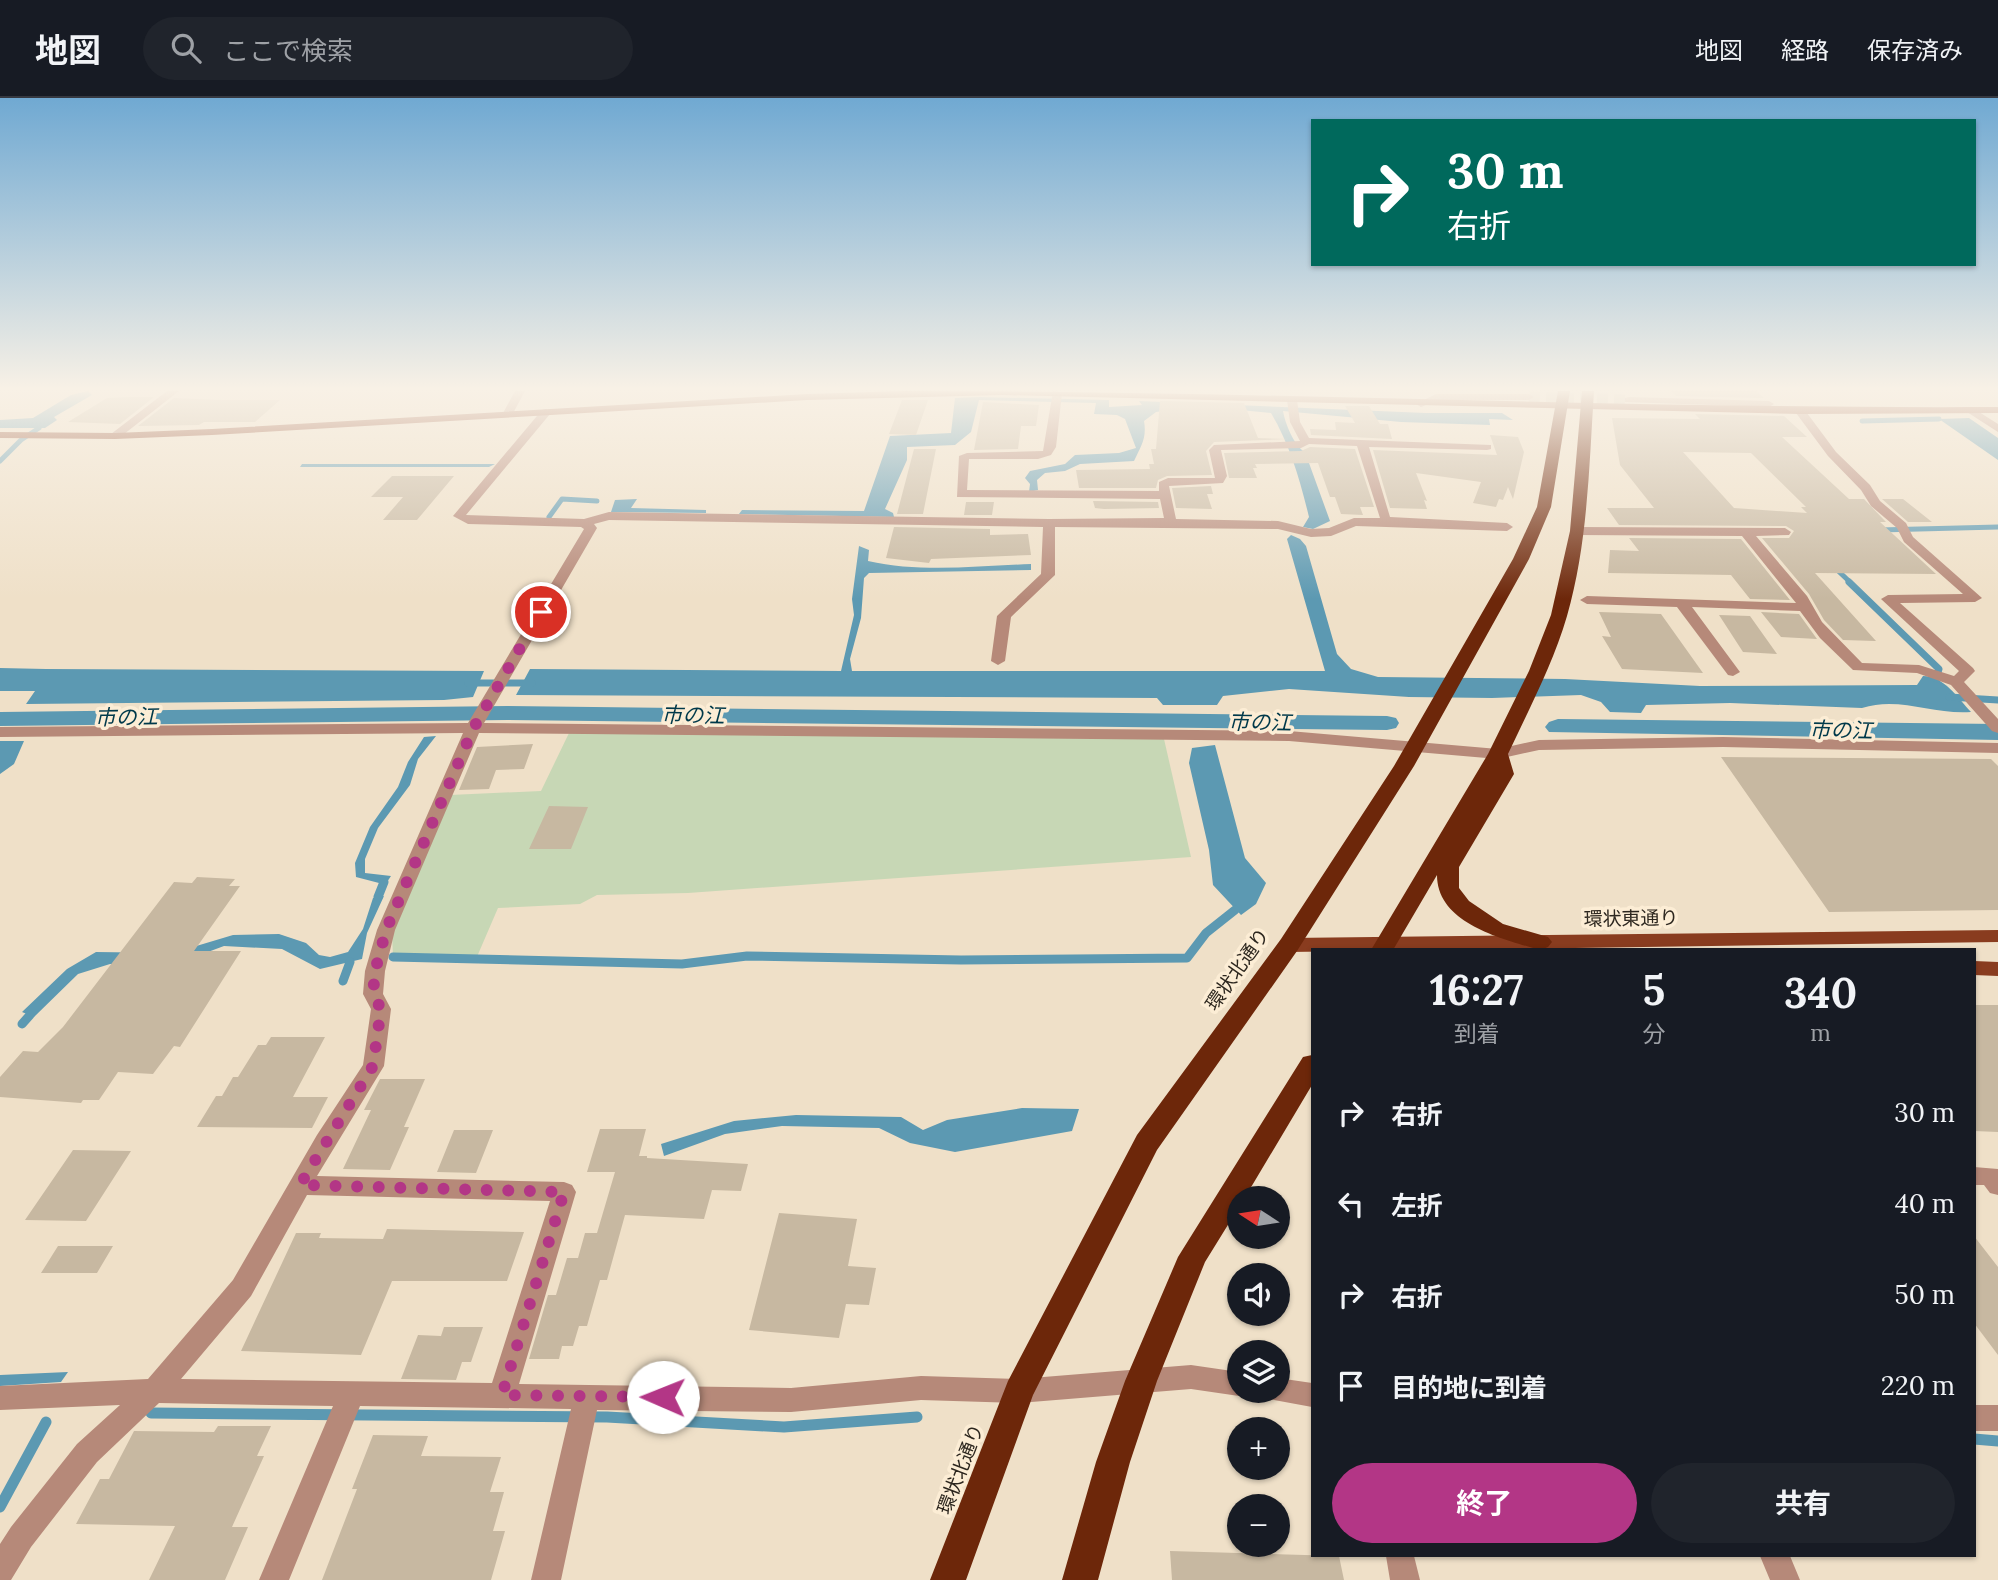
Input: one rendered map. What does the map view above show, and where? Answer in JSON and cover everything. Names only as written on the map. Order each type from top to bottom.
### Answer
[{"type":"highway","name":"環状北通り","points":[[948,1580],[1019,1391],[1147,1143],[1301,949],[1521,559],[1544,507],[1552,460]]},
{"type":"highway","points":[[1384,947],[1498,754],[1538,671],[1559,615],[1577,531],[1583,460]]},
{"type":"highway","points":[[1498,754],[1504,774],[1448,867],[1448,889],[1461,906],[1495,929],[1540,942]]},
{"type":"highway","points":[[1080,1580],[1113,1462],[1141,1381],[1193,1257],[1311,1066]]},
{"type":"main road","name":"環状東通り","points":[[1342,948],[1540,942],[1998,936]]},
{"type":"main road","points":[[1976,968],[1998,968]]},
{"type":"street","points":[[506,460],[459,516],[468,520],[584,523],[609,516],[957,508],[1166,495]]},
{"type":"street","points":[[957,508],[963,460]]},
{"type":"street","points":[[1166,522],[1170,519],[1163,484],[1212,482],[1221,479],[1217,460]]},
{"type":"street","points":[[1367,460],[1385,516]]},
{"type":"street","points":[[1838,460],[1867,488],[1875,503],[1904,528],[1908,539],[1975,598],[1888,599],[1968,671],[1953,682]]},
{"type":"street","points":[[957,508],[1049,523],[1278,525],[1311,533],[1331,532],[1354,522],[1507,527]]},
{"type":"street","points":[[0,1571],[20,1537],[87,1453],[154,1391],[242,1288],[300,1185],[373,1066],[381,1009],[373,994],[375,971],[386,930],[484,706],[591,528],[584,523]]},
{"type":"street","points":[[999,661],[1004,616],[1048,575],[1049,523]]},
{"type":"street","points":[[1577,531],[1785,532]]},
{"type":"street","points":[[1746,532],[1802,598],[1803,607],[1857,667],[1927,671],[1953,682],[1992,721]]},
{"type":"street","points":[[1587,600],[1803,607]]},
{"type":"street","points":[[1682,604],[1733,673]]},
{"type":"street","points":[[0,732],[473,729],[1289,736],[1498,754],[1539,745],[1723,742],[1998,748]]},
{"type":"street","points":[[1976,1176],[1990,1176],[1998,1186]]},
{"type":"street","points":[[300,1185],[564,1192],[502,1395]]},
{"type":"street","points":[[0,1398],[154,1391],[791,1400],[921,1388],[1019,1391],[1191,1377],[1227,1382]]},
{"type":"street","points":[[1290,1392],[1311,1395]]},
{"type":"street","points":[[274,1580],[352,1393]]},
{"type":"street","points":[[546,1580],[587,1396]]},
{"type":"street","points":[[1976,1418],[1998,1418]]},
{"type":"street","points":[[1400,1557],[1405,1580]]},
{"type":"street","points":[[1775,1557],[1785,1580]]},
{"type":"green space","points":[[569,733],[1164,739],[1191,857],[688,893],[597,895],[580,904],[498,908],[476,959],[393,957],[392,932],[450,795],[541,791]]},
{"type":"water","points":[[882,460],[907,460],[885,509],[893,513],[894,517],[739,514],[742,510],[864,511]]},
{"type":"water","points":[[1069,460],[1134,460],[1080,464],[1065,471],[1045,473],[1037,480],[1038,490],[1029,492],[1030,484],[1025,478],[1030,471],[1065,464]]},
{"type":"water","points":[[1292,460],[1308,460],[1330,521],[1313,529],[1303,527],[1309,517]]},
{"type":"water","points":[[302,464],[495,464],[489,467],[300,467]]},
{"type":"water","points":[[637,499],[631,508],[706,510],[706,513],[611,512],[615,500]]},
{"type":"water","points":[[1291,535],[1306,546],[1337,654],[1351,669],[1378,677],[1565,679],[1700,686],[1917,685],[1923,676],[1944,684],[1971,712],[1889,704],[1862,708],[1730,703],[1646,705],[1641,713],[1610,712],[1601,702],[1581,695],[1409,697],[1289,689],[1223,696],[1217,705],[1163,705],[1157,698],[516,695],[530,669],[841,671],[854,615],[852,599],[859,546],[869,550],[868,561],[888,565],[949,568],[1031,564],[1031,570],[869,573],[864,578],[861,618],[850,659],[852,671],[1325,671],[1287,539]]},
{"type":"water","points":[[0,668],[484,671],[473,697],[444,700],[26,704],[35,691],[0,691]]},
{"type":"water","points":[[436,736],[418,759],[410,785],[378,828],[365,859],[365,873],[391,876],[387,882],[379,883],[356,877],[355,863],[370,827],[398,787],[408,762],[424,737]]},
{"type":"water","points":[[0,741],[24,741],[14,764],[0,774]]},
{"type":"water","points":[[1215,745],[1245,858],[1266,883],[1256,904],[1241,915],[1213,885],[1209,850],[1189,763],[1192,748]]},
{"type":"water","points":[[384,896],[367,933],[362,959],[320,969],[282,949],[224,946],[181,962],[150,966],[110,964],[78,974],[34,1017],[22,1012],[67,969],[96,952],[173,953],[233,935],[279,934],[306,943],[319,955],[330,957],[348,952],[363,929],[373,898]]},
{"type":"water","points":[[1022,1108],[1079,1109],[1072,1131],[955,1152],[910,1143],[879,1128],[782,1126],[725,1134],[664,1156],[661,1144],[734,1121],[796,1115],[901,1117],[923,1130],[947,1120]]},
{"type":"water","points":[[68,1372],[61,1382],[0,1386],[0,1375]]},
{"type":"building","points":[[911,460],[934,460],[923,514],[897,514]]},
{"type":"building","points":[[1153,460],[1208,460],[1212,475],[1167,476],[1158,480],[1156,488],[1079,488],[1076,470],[1150,469],[1149,464],[1154,464]]},
{"type":"building","points":[[1225,460],[1359,460],[1374,507],[1360,507],[1363,515],[1341,514],[1335,497],[1330,497],[1318,463],[1255,464],[1257,468],[1253,468],[1257,478],[1229,478]]},
{"type":"building","points":[[1376,460],[1522,460],[1513,499],[1508,487],[1503,500],[1499,499],[1496,507],[1473,503],[1481,482],[1416,473],[1427,501],[1424,500],[1427,509],[1390,508]]},
{"type":"building","points":[[1619,460],[1690,460],[1734,508],[1807,513],[1801,507],[1806,507],[1758,460],[1807,460],[1849,499],[1864,499],[1886,522],[1880,522],[1936,574],[1815,573],[1876,641],[1843,640],[1824,620],[1809,594],[1762,538],[1789,538],[1794,531],[1786,526],[1619,525],[1607,508],[1654,508],[1620,465]]},
{"type":"building","points":[[392,476],[454,476],[417,520],[383,520],[403,497],[371,497]]},
{"type":"building","points":[[1211,486],[1213,494],[1207,494],[1212,509],[1176,508],[1172,488]]},
{"type":"building","points":[[1882,499],[1903,499],[1932,522],[1908,522]]},
{"type":"building","points":[[1093,501],[1158,502],[1159,508],[1104,509],[1095,508]]},
{"type":"building","points":[[966,502],[994,502],[992,515],[964,515]]},
{"type":"building","points":[[894,527],[990,529],[990,535],[1028,534],[1031,555],[931,559],[929,563],[886,558]]},
{"type":"building","points":[[1629,538],[1741,539],[1790,600],[1750,599],[1731,575],[1608,573],[1610,550],[1639,551]]},
{"type":"building","points":[[1599,612],[1661,614],[1703,673],[1622,669],[1602,636],[1611,637]]},
{"type":"building","points":[[1761,612],[1799,614],[1817,639],[1781,637]]},
{"type":"building","points":[[1719,615],[1750,616],[1777,654],[1743,652]]},
{"type":"building","points":[[533,744],[524,769],[496,770],[489,789],[459,790],[477,747]]},
{"type":"building","points":[[1721,757],[1991,759],[1998,766],[1998,910],[1829,912]]},
{"type":"building","points":[[549,806],[588,807],[571,849],[529,849]]},
{"type":"building","points":[[197,877],[235,879],[229,886],[240,886],[194,951],[241,951],[180,1047],[174,1046],[153,1074],[118,1072],[99,1100],[83,1100],[81,1103],[0,1097],[0,1077],[23,1051],[38,1052],[63,1027],[174,882],[192,883]]},
{"type":"building","points":[[1976,1005],[1998,1005],[1998,1132],[1976,1131]]},
{"type":"building","points":[[271,1037],[325,1037],[293,1097],[328,1097],[312,1128],[197,1127],[216,1096],[222,1096],[233,1077],[238,1077],[258,1045],[266,1045]]},
{"type":"building","points":[[380,1079],[425,1079],[404,1127],[409,1127],[390,1170],[343,1169],[371,1110],[364,1110]]},
{"type":"building","points":[[600,1129],[646,1129],[639,1156],[647,1158],[748,1164],[741,1191],[712,1190],[704,1219],[625,1215],[607,1280],[600,1280],[587,1326],[579,1326],[573,1346],[562,1346],[559,1359],[529,1359],[548,1295],[556,1295],[567,1258],[578,1258],[585,1233],[597,1233],[615,1172],[587,1172]]},
{"type":"building","points":[[454,1130],[493,1130],[476,1173],[437,1172]]},
{"type":"building","points":[[73,1150],[131,1151],[86,1221],[25,1220]]},
{"type":"building","points":[[779,1213],[857,1219],[848,1266],[876,1268],[869,1305],[846,1304],[839,1338],[749,1330]]},
{"type":"building","points":[[387,1229],[524,1232],[507,1281],[392,1281],[361,1355],[241,1351],[296,1233],[321,1233],[319,1238],[383,1239]]},
{"type":"building","points":[[1976,1239],[1998,1267],[1998,1355],[1976,1326]]},
{"type":"building","points":[[58,1246],[113,1246],[97,1273],[41,1273]]},
{"type":"building","points":[[444,1327],[483,1327],[471,1362],[462,1362],[456,1380],[401,1379],[418,1335],[441,1336]]},
{"type":"building","points":[[218,1426],[271,1426],[257,1456],[264,1456],[232,1527],[248,1527],[225,1580],[149,1580],[175,1526],[76,1524],[100,1479],[109,1479],[134,1431],[214,1432]]},
{"type":"building","points":[[373,1435],[428,1436],[421,1456],[501,1457],[490,1492],[504,1492],[493,1531],[505,1531],[491,1580],[322,1580],[357,1489],[352,1489]]},
{"type":"building","points":[[1170,1551],[1227,1553],[1227,1557],[1290,1557],[1290,1555],[1339,1557],[1344,1580],[1172,1580]]},
{"type":"waterway","points":[[549,517],[562,499],[597,501]]},
{"type":"waterway","points":[[1879,530],[1998,527]]},
{"type":"waterway","points":[[1833,566],[1851,583]]},
{"type":"waterway","points":[[1849,582],[1939,669],[1936,679]]},
{"type":"waterway","points":[[468,683],[532,683]]},
{"type":"waterway","points":[[1949,697],[1998,700]]},
{"type":"waterway","name":"市の江","points":[[0,719],[507,713],[1387,723]]},
{"type":"waterway","name":"市の江","points":[[1558,727],[1998,732]]},
{"type":"waterway","points":[[378,897],[384,882]]},
{"type":"waterway","points":[[393,957],[682,964],[747,956],[961,960],[1187,958],[1206,933],[1235,910]]},
{"type":"waterway","points":[[343,981],[350,962]]},
{"type":"waterway","points":[[22,1024],[30,1015]]},
{"type":"waterway","points":[[151,1413],[607,1417],[784,1427],[917,1417]]},
{"type":"waterway","points":[[0,1507],[46,1422]]},
{"type":"waterway","points":[[1976,1439],[1998,1441]]},
{"type":"route","points":[[541,612],[484,706],[386,930],[375,971],[373,994],[381,1009],[373,1066],[300,1185],[564,1192],[502,1395],[663,1397]]}]
